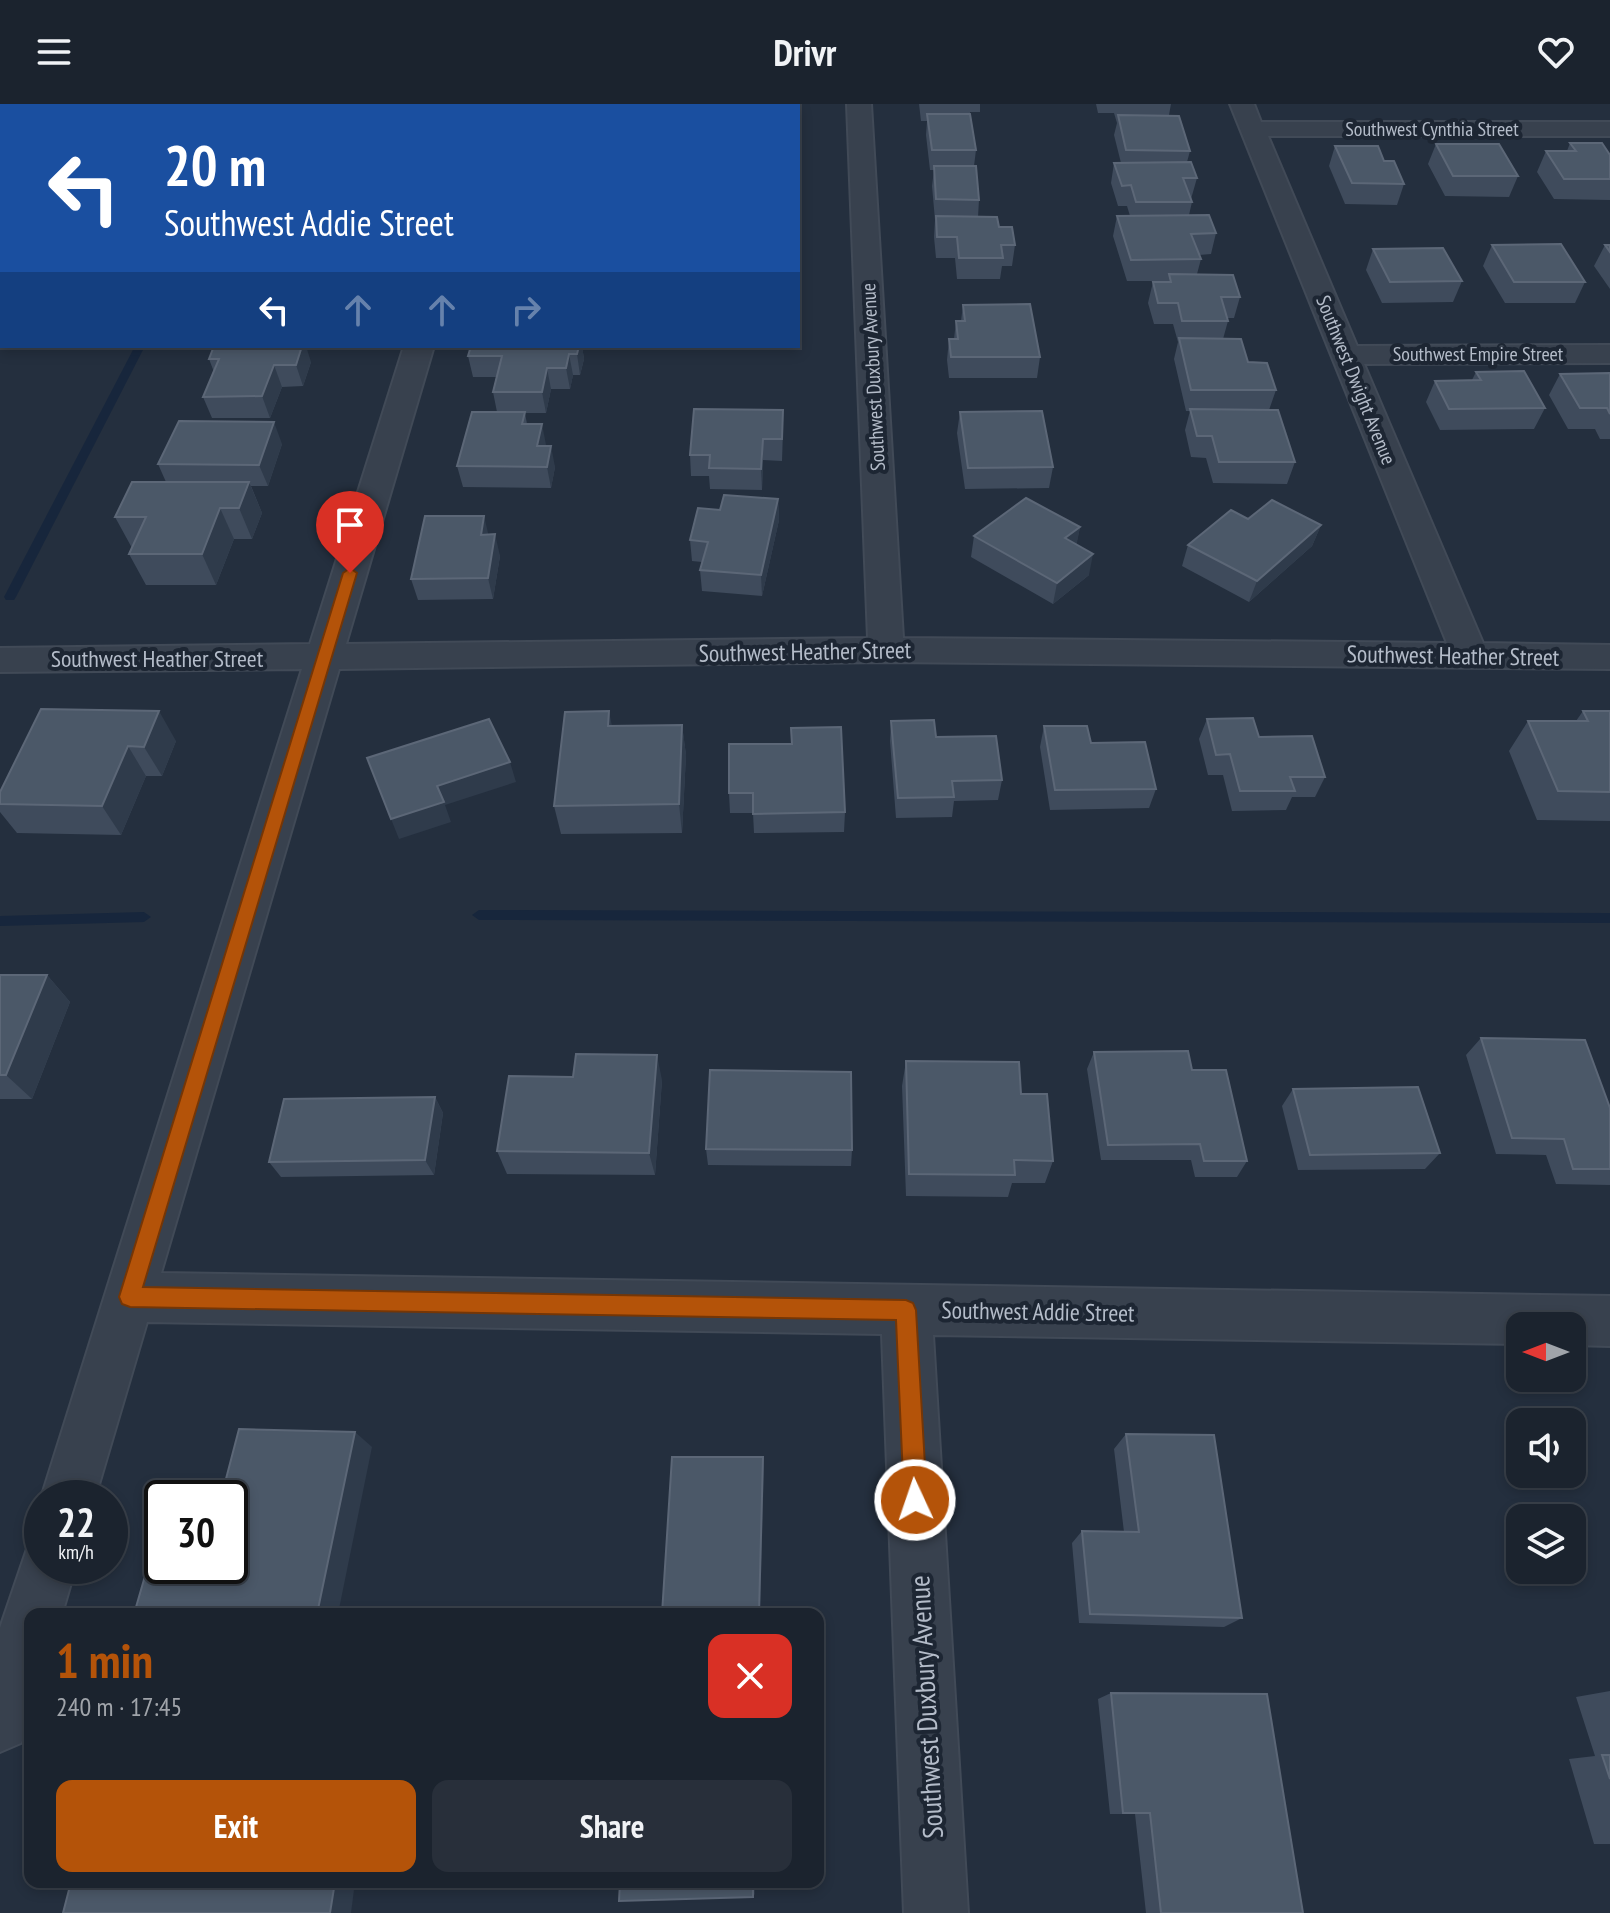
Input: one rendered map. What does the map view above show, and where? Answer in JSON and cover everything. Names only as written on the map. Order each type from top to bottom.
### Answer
[{"type":"street","name":"Southwest Duxbury Avenue","points":[[859,104],[886,650]]},
{"type":"street","name":"Southwest Cynthia Street","points":[[1247,116],[1610,129]]},
{"type":"street","name":"Southwest Dwight Avenue","points":[[1247,116],[1470,656]]},
{"type":"street","points":[[74,1480],[418,348]]},
{"type":"street","name":"Southwest Empire Street","points":[[1346,355],[1610,354]]},
{"type":"street","name":"Southwest Heather Street","points":[[0,660],[886,650],[1610,657]]},
{"type":"street","name":"Southwest Addie Street","points":[[130,1297],[1610,1321]]},
{"type":"street","name":"Southwest Duxbury Avenue","points":[[906,1310],[936,1913]]},
{"type":"street","points":[[35,1608],[42,1584]]},
{"type":"street","points":[[0,1722],[24,1644]]},
{"type":"building","points":[[927,114],[970,114],[976,150],[932,150]]},
{"type":"building","points":[[1118,115],[1179,116],[1190,151],[1126,150]]},
{"type":"building","points":[[1570,143],[1602,143],[1610,155],[1610,179],[1564,179],[1546,151],[1576,151]]},
{"type":"building","points":[[1436,144],[1499,144],[1518,176],[1453,176]]},
{"type":"building","points":[[1335,146],[1378,146],[1384,161],[1394,161],[1404,184],[1352,183]]},
{"type":"building","points":[[1191,162],[1197,178],[1183,178],[1192,202],[1136,202],[1131,185],[1122,186],[1114,163]]},
{"type":"building","points":[[934,166],[976,166],[979,200],[936,199]]},
{"type":"building","points":[[1209,215],[1216,233],[1191,234],[1201,259],[1131,260],[1117,216]]},
{"type":"building","points":[[936,216],[997,217],[999,227],[1012,227],[1015,245],[1001,245],[1003,258],[959,258],[957,237],[937,237]]},
{"type":"building","points":[[1561,244],[1585,282],[1514,282],[1492,245]]},
{"type":"building","points":[[1443,248],[1462,281],[1390,282],[1373,249]]},
{"type":"building","points":[[1169,274],[1233,275],[1240,297],[1221,297],[1228,321],[1182,321],[1178,303],[1158,303],[1153,282],[1171,282]]},
{"type":"building","points":[[1030,304],[1040,357],[951,357],[949,339],[958,339],[956,321],[965,321],[963,305]]},
{"type":"building","points":[[1179,338],[1241,339],[1248,362],[1267,363],[1276,390],[1191,390]]},
{"type":"building","points":[[213,348],[301,348],[296,365],[274,365],[262,396],[203,397],[219,359],[209,359]]},
{"type":"building","points":[[470,348],[578,348],[577,354],[569,354],[566,368],[547,368],[542,392],[493,392],[502,356],[468,356]]},
{"type":"building","points":[[1524,371],[1545,408],[1449,409],[1435,381],[1481,380],[1476,372]]},
{"type":"building","points":[[1610,373],[1610,414],[1607,408],[1580,408],[1560,374]]},
{"type":"building","points":[[694,409],[783,410],[782,439],[763,439],[761,469],[709,468],[710,455],[690,455]]},
{"type":"building","points":[[1190,409],[1278,410],[1295,462],[1219,462],[1212,436],[1197,436]]},
{"type":"building","points":[[1042,411],[1053,467],[968,468],[960,412]]},
{"type":"building","points":[[472,412],[525,412],[522,424],[542,424],[537,446],[551,446],[547,467],[457,466]]},
{"type":"building","points":[[179,421],[274,422],[259,465],[158,464]]},
{"type":"building","points":[[132,482],[249,482],[239,508],[220,508],[202,554],[129,554],[146,517],[115,517]]},
{"type":"building","points":[[724,495],[778,499],[761,575],[700,570],[708,542],[690,540],[698,508],[720,510]]},
{"type":"building","points":[[1026,498],[1080,527],[1065,538],[1093,554],[1057,583],[974,536]]},
{"type":"building","points":[[1272,500],[1321,525],[1257,581],[1188,545],[1231,510],[1248,519]]},
{"type":"building","points":[[425,516],[484,516],[481,535],[495,534],[488,578],[411,579]]},
{"type":"building","points":[[41,709],[159,711],[144,747],[128,746],[102,806],[0,804],[0,792]]},
{"type":"building","points":[[609,711],[608,726],[682,725],[679,804],[554,806],[565,712]]},
{"type":"building","points":[[1583,711],[1610,711],[1610,792],[1558,791],[1528,721],[1588,721]]},
{"type":"building","points":[[1253,718],[1259,737],[1312,736],[1325,777],[1290,777],[1295,791],[1240,791],[1230,754],[1216,755],[1207,719]]},
{"type":"building","points":[[489,719],[510,762],[437,786],[444,802],[391,819],[367,758]]},
{"type":"building","points":[[934,720],[936,737],[996,736],[1002,780],[952,781],[954,797],[898,798],[891,721]]},
{"type":"building","points":[[1044,726],[1087,726],[1091,743],[1145,742],[1156,789],[1055,790]]},
{"type":"building","points":[[841,727],[845,812],[753,814],[753,793],[729,793],[729,744],[792,744],[791,728]]},
{"type":"building","points":[[0,975],[47,975],[6,1075],[0,1075]]},
{"type":"building","points":[[1481,1038],[1585,1040],[1610,1108],[1610,1169],[1573,1169],[1564,1139],[1512,1138]]},
{"type":"building","points":[[1188,1051],[1192,1070],[1226,1070],[1247,1161],[1204,1161],[1200,1144],[1108,1145],[1094,1052]]},
{"type":"building","points":[[576,1054],[657,1055],[649,1153],[497,1151],[509,1076],[573,1077]]},
{"type":"building","points":[[906,1061],[1019,1062],[1021,1094],[1047,1094],[1053,1161],[1014,1160],[1015,1175],[909,1174]]},
{"type":"building","points":[[710,1070],[851,1072],[852,1150],[706,1149]]},
{"type":"building","points":[[1418,1087],[1440,1153],[1310,1155],[1293,1089]]},
{"type":"building","points":[[435,1097],[425,1160],[269,1162],[284,1099]]},
{"type":"building","points":[[239,1429],[355,1432],[318,1608],[136,1608],[144,1580],[144,1584],[248,1584],[248,1480],[226,1480]]},
{"type":"building","points":[[1126,1434],[1214,1435],[1242,1618],[1090,1614],[1082,1531],[1139,1532]]},
{"type":"building","points":[[672,1457],[763,1457],[759,1608],[662,1608]]},
{"type":"building","points":[[1111,1693],[1267,1694],[1303,1913],[1161,1913],[1150,1813],[1123,1813]]},
{"type":"building","points":[[1602,1755],[1610,1755],[1610,1779]]},
{"type":"building","points":[[69,1888],[334,1888],[330,1913],[63,1913]]},
{"type":"building","points":[[620,1888],[753,1888],[753,1897],[619,1901]]},
{"type":"waterway","points":[[10,597],[139,348]]},
{"type":"waterway","points":[[479,915],[1610,918]]},
{"type":"waterway","points":[[0,921],[144,917]]},
{"type":"route","points":[[350,573],[130,1297],[906,1310],[915,1500]]}]
